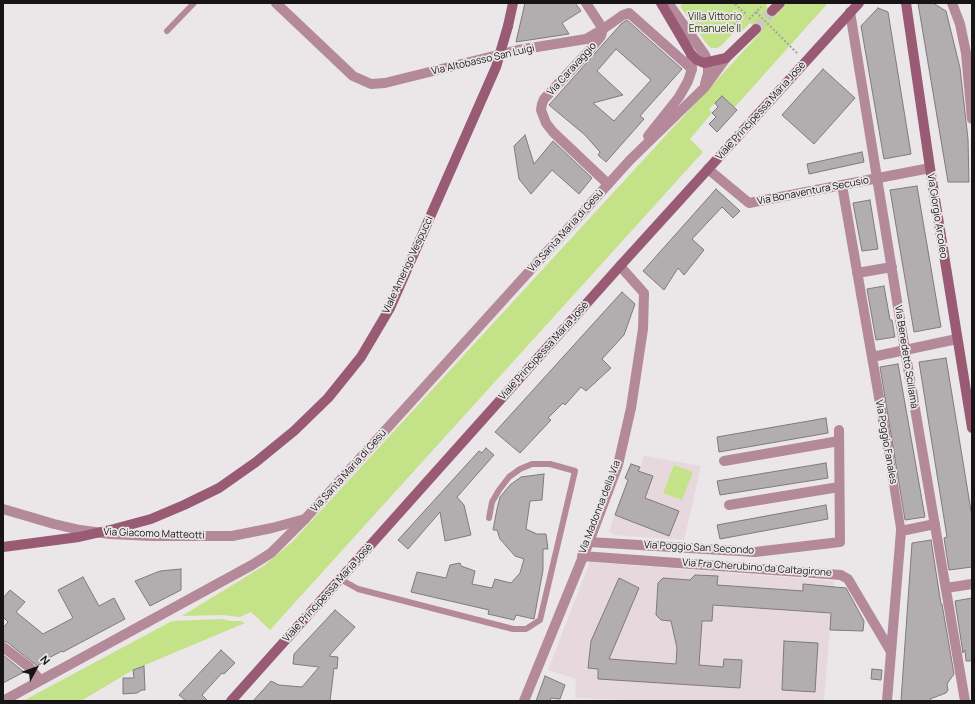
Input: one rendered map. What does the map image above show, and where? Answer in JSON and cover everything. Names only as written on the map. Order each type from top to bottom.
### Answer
[{"type":"main road","points":[[508,3],[508,26]]},
{"type":"main road","points":[[508,26],[514,3]]},
{"type":"main road","points":[[661,3],[691,54],[697,60],[704,63],[726,58],[756,29]]},
{"type":"main road","points":[[772,11],[780,3]]},
{"type":"main road","name":"Viale Principessa Maria Josè","points":[[231,701],[238,697],[340,579],[620,266],[859,3]]},
{"type":"main road","name":"Via Giorgio Arcoleo","points":[[906,3],[930,168],[972,428]]},
{"type":"main road","name":"Viale Amerigo Vespucci","points":[[3,547],[79,537],[114,529],[151,519],[184,505],[219,488],[256,462],[294,431],[328,398],[361,357],[390,308],[496,67],[508,26]]},
{"type":"street","name":"Via Altobasso San Luigi","points":[[276,3],[353,76],[371,84],[385,83],[518,50],[586,39],[629,12],[692,69]]},
{"type":"street","points":[[586,3],[603,29]]},
{"type":"street","points":[[668,3],[705,55],[708,62],[708,73],[704,88]]},
{"type":"street","points":[[952,3],[960,24],[966,53],[972,118]]},
{"type":"street","name":"Via Benedetto Scillamà","points":[[850,12],[876,178],[966,701]]},
{"type":"street","name":"Via Caravaggio","points":[[603,29],[601,36],[587,53],[544,99],[541,110],[546,123],[553,132],[608,184]]},
{"type":"street","points":[[630,160],[679,96],[688,81],[692,69],[691,54]]},
{"type":"street","points":[[630,160],[704,88],[726,58]]},
{"type":"street","name":"Via Santa Maria di Gesù","points":[[3,701],[252,565],[271,553],[305,519],[630,160]]},
{"type":"street","name":"Via Bonaventura Secusio","points":[[708,169],[749,203],[930,168]]},
{"type":"street","name":"Via Poggio Fanales","points":[[842,185],[901,531],[887,701]]},
{"type":"street","name":"Via Madonna della Via","points":[[524,701],[589,542],[618,465],[631,408],[643,329],[644,293],[620,266]]},
{"type":"street","points":[[857,273],[892,267]]},
{"type":"street","points":[[872,357],[957,339]]},
{"type":"street","name":"Via Poggio San Secondo","points":[[589,542],[755,552],[840,542],[839,430]]},
{"type":"street","points":[[724,461],[839,441]]},
{"type":"street","points":[[729,505],[839,487]]},
{"type":"street","name":"Via Giacomo Matteotti","points":[[3,509],[80,530],[110,534],[152,536],[232,536],[272,528],[305,519]]},
{"type":"street","points":[[901,531],[935,524]]},
{"type":"street","name":"Via Fra Cherubino da Caltagirone","points":[[582,556],[841,575],[848,579],[890,650]]},
{"type":"street","points":[[946,588],[972,584]]},
{"type":"street","points":[[3,647],[29,667],[40,680]]},
{"type":"street","points":[[966,701],[972,698]]},
{"type":"lane","points":[[167,31],[194,3]]},
{"type":"lane","points":[[340,579],[358,589],[514,629],[526,629],[540,620],[575,471],[550,464],[532,464],[520,469],[508,477],[499,490],[492,502],[489,518]]},
{"type":"path","points":[[732,3],[736,4],[745,13],[735,24],[740,29],[761,7]]},
{"type":"path","points":[[756,12],[806,62]]},
{"type":"shaded area","points":[[644,456],[701,466],[684,540],[614,535],[609,531],[628,480],[625,478],[631,464],[640,467]]},
{"type":"shaded area","points":[[590,562],[834,581],[824,701],[649,701],[575,698],[576,679],[548,670]]},
{"type":"green space","name":"Villa Vittorio Emanuele II","points":[[684,3],[768,3],[766,6],[776,15],[787,3],[828,3],[734,108],[722,96],[709,109],[712,113],[690,139],[703,152],[270,630],[251,612],[240,617],[223,615],[182,616],[265,565],[293,541],[760,33],[750,23],[740,33],[736,30],[721,46],[711,48],[680,6]]},
{"type":"green space","points":[[674,465],[693,472],[682,500],[663,493]]},
{"type":"green space","points":[[222,619],[241,621],[245,623],[133,670],[81,701],[23,701],[172,621]]},
{"type":"building","points":[[525,3],[575,3],[581,11],[562,23],[569,34],[516,42]]},
{"type":"building","points":[[918,3],[933,3],[946,11],[960,68],[968,139],[969,182],[948,182]]},
{"type":"building","points":[[878,8],[888,12],[911,154],[884,159],[861,26]]},
{"type":"building","points":[[627,20],[682,69],[640,116],[644,119],[606,162],[598,155],[600,152],[585,135],[549,105],[621,24]],"holes":[[[616,49],[651,80],[614,121],[593,103],[623,95],[597,71]]]},
{"type":"building","points":[[823,69],[855,98],[814,144],[782,115]]},
{"type":"building","points":[[722,96],[737,110],[717,132],[709,124],[716,117],[712,113],[718,107],[715,103]]},
{"type":"building","points":[[525,135],[534,164],[553,141],[592,178],[579,194],[552,170],[531,194],[519,179],[514,146]]},
{"type":"building","points":[[862,152],[864,162],[809,174],[807,164]]},
{"type":"building","points":[[917,186],[941,327],[914,332],[890,190]]},
{"type":"building","points":[[716,189],[740,211],[733,218],[722,207],[692,239],[704,250],[684,275],[678,268],[664,290],[643,271]]},
{"type":"building","points":[[870,200],[878,249],[862,251],[853,203]]},
{"type":"building","points":[[884,286],[890,320],[892,320],[895,337],[876,340],[867,289]]},
{"type":"building","points":[[622,292],[635,304],[624,335],[602,359],[611,368],[586,391],[581,387],[565,405],[563,403],[548,418],[551,420],[520,453],[495,432]]},
{"type":"building","points":[[946,358],[972,517],[972,567],[949,570],[944,538],[947,537],[919,362]]},
{"type":"building","points":[[898,364],[925,517],[905,520],[880,367]]},
{"type":"building","points":[[826,418],[828,433],[719,452],[717,437]]},
{"type":"building","points":[[486,448],[494,455],[457,497],[464,505],[471,535],[445,541],[440,512],[408,549],[398,540],[479,451],[482,453]]},
{"type":"building","points":[[826,463],[828,478],[720,495],[717,481]]},
{"type":"building","points":[[631,464],[640,467],[638,471],[653,476],[645,498],[679,511],[669,536],[615,515],[628,480],[625,478]]},
{"type":"building","points":[[544,474],[542,500],[530,501],[526,529],[537,534],[546,534],[548,549],[543,549],[543,570],[534,619],[516,615],[514,620],[488,614],[489,610],[411,592],[417,572],[446,578],[450,565],[460,563],[461,566],[475,571],[472,584],[492,588],[495,579],[511,583],[520,573],[524,559],[515,556],[500,539],[497,530],[493,530],[500,497],[510,485],[521,477]]},
{"type":"building","points":[[826,505],[828,519],[720,539],[717,525]]},
{"type":"building","points":[[931,540],[954,674],[947,684],[948,690],[946,693],[930,699],[931,701],[901,701],[912,543]]},
{"type":"building","points":[[181,569],[181,590],[150,606],[135,581],[160,571]]},
{"type":"building","points":[[695,575],[718,576],[717,585],[803,591],[803,584],[846,588],[864,621],[863,631],[830,630],[831,613],[713,605],[712,621],[702,621],[699,665],[723,667],[724,659],[742,660],[740,688],[598,679],[598,669],[588,668],[591,641],[619,578],[639,588],[609,659],[676,664],[677,648],[671,621],[661,620],[656,615],[658,583],[663,578],[690,580]]},
{"type":"building","points":[[83,577],[99,606],[114,598],[125,619],[43,661],[44,662],[37,666],[7,642],[3,641],[3,628],[8,622],[3,617],[3,598],[10,590],[25,602],[16,612],[43,634],[73,618],[58,590]]},
{"type":"building","points":[[972,598],[972,661],[966,661],[965,650],[963,653],[955,601]]},
{"type":"building","points":[[335,610],[355,627],[329,656],[338,657],[337,669],[334,668],[330,701],[253,701],[271,681],[279,685],[302,687],[319,667],[293,664],[294,654]]},
{"type":"building","points":[[784,641],[818,643],[815,692],[782,690]]},
{"type":"building","points":[[221,650],[235,663],[224,674],[222,673],[202,695],[208,701],[186,701],[179,695]]},
{"type":"building","points":[[3,655],[24,672],[3,683]]},
{"type":"building","points":[[144,666],[145,690],[137,693],[123,694],[123,678],[134,678],[133,670]]},
{"type":"building","points":[[872,669],[882,670],[881,680],[871,679]]},
{"type":"building","points":[[545,676],[565,685],[560,699],[551,698],[550,701],[536,701]]},
{"type":"tunnel","points":[[756,29],[772,11]]}]
